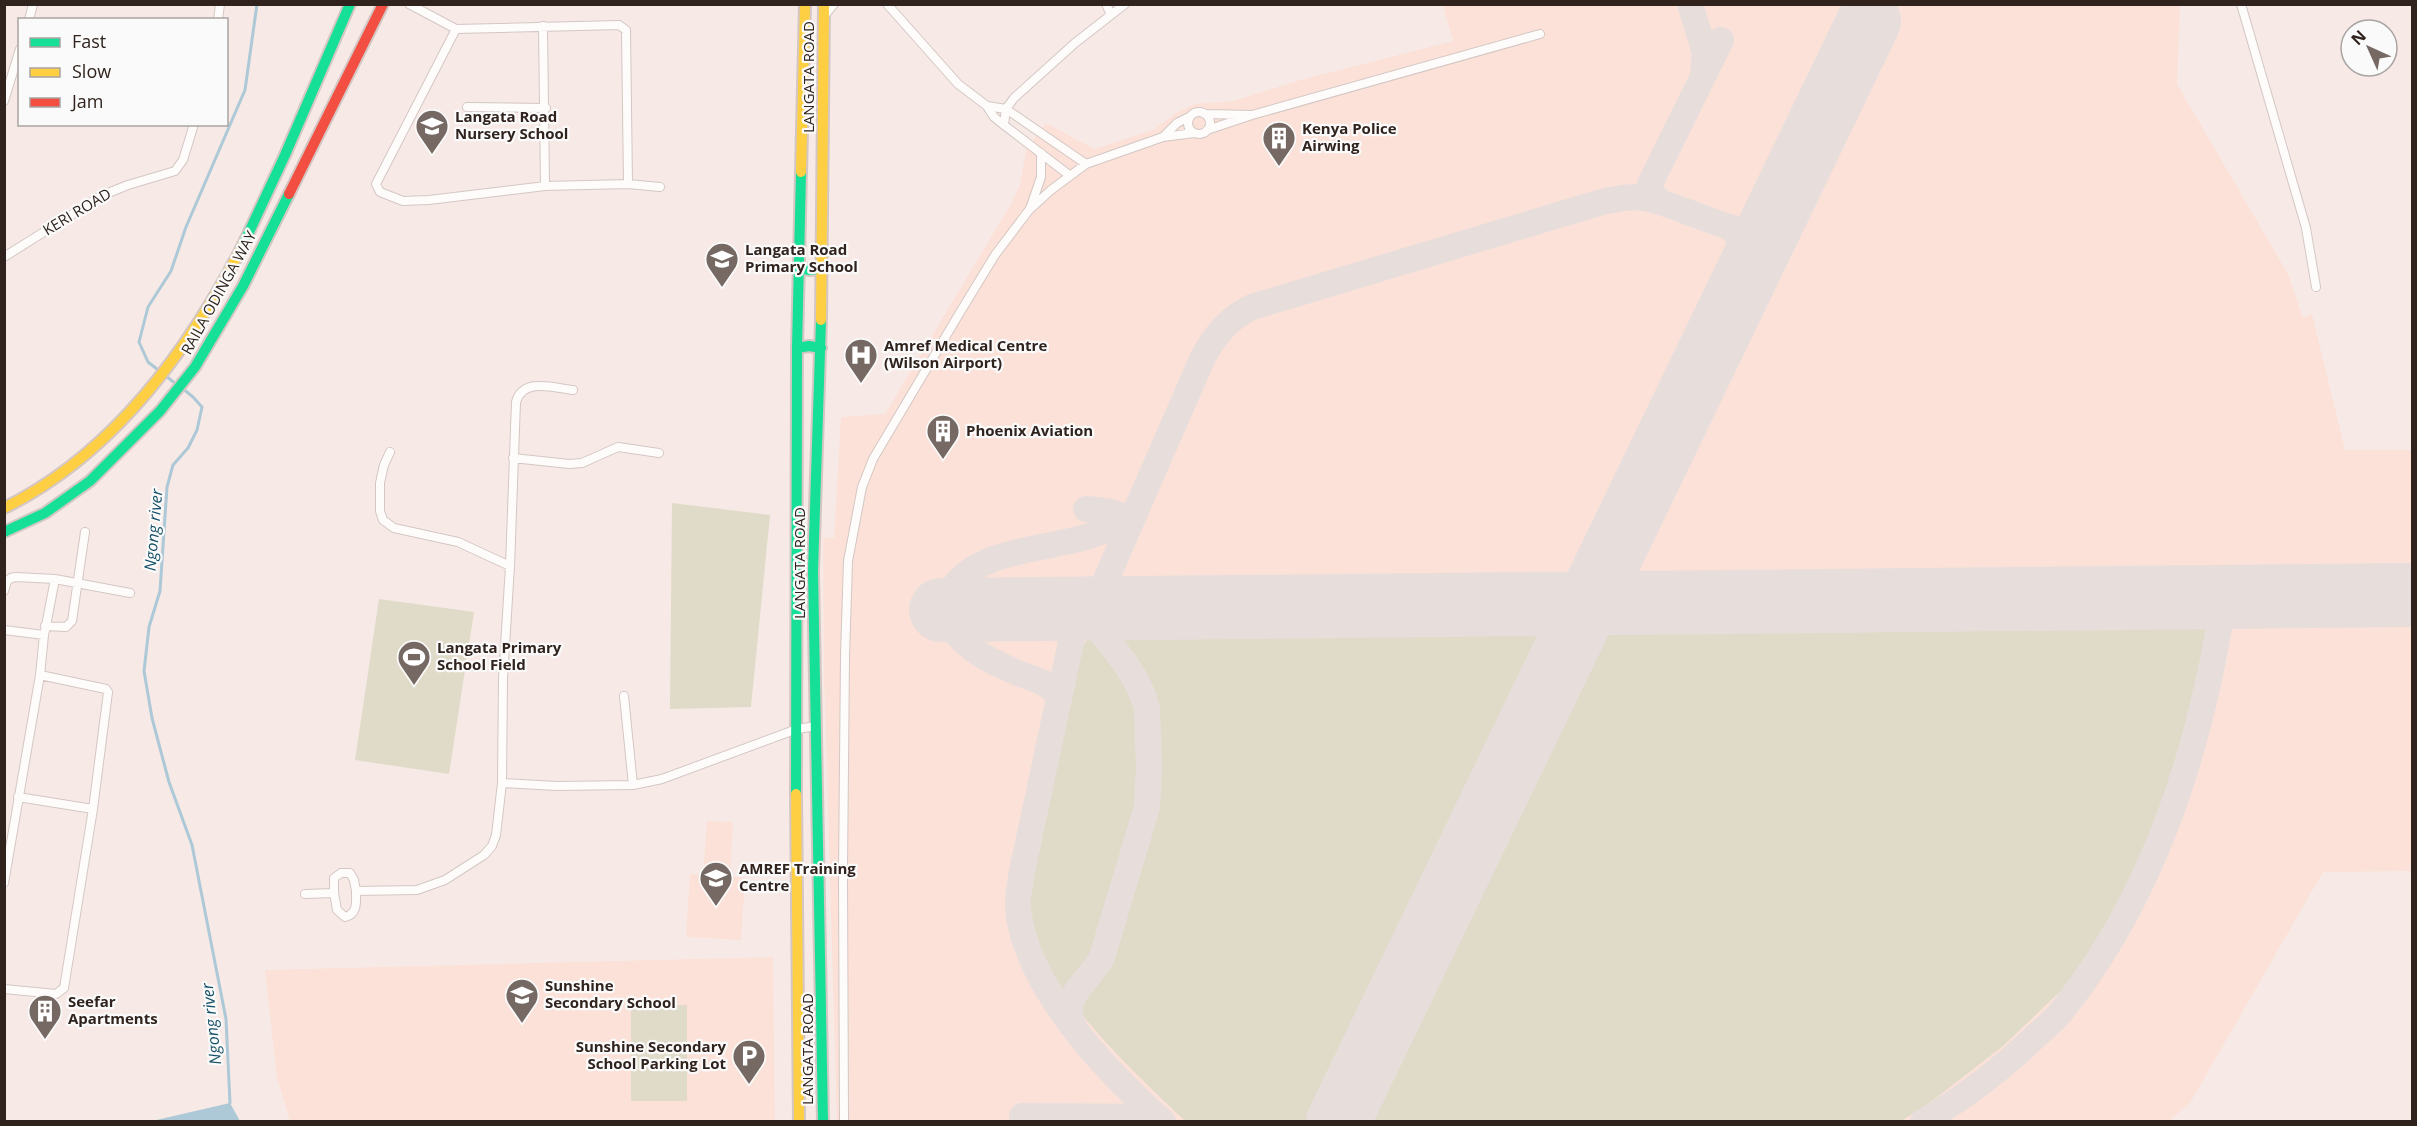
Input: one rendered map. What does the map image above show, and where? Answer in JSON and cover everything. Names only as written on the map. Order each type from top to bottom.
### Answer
[{"type":"main road","name":"RAILA ODINGA WAY","points":[[4,508],[41,489],[67,471],[109,434],[166,368],[211,304],[249,234],[350,4]]},
{"type":"main road","name":"RAILA ODINGA WAY","points":[[4,532],[45,513],[90,481],[133,440],[183,382],[217,333],[243,286],[383,4]]},
{"type":"main road","name":"LANGATA ROAD","points":[[799,1122],[797,348],[806,4]]},
{"type":"main road","name":"LANGATA ROAD","points":[[823,1122],[813,571],[823,268],[824,10]]},
{"type":"main road","points":[[284,154],[304,162]]},
{"type":"main road","points":[[798,268],[810,270],[823,268]]},
{"type":"main road","points":[[797,348],[809,346],[821,348]]},
{"type":"street","points":[[410,4],[456,29],[619,25],[626,30],[628,184]]},
{"type":"street","points":[[824,10],[834,4]]},
{"type":"street","points":[[887,4],[958,84],[987,106],[994,117],[1070,175]]},
{"type":"street","points":[[1106,4],[1111,15]]},
{"type":"street","points":[[1004,125],[1006,109],[1028,84],[1125,4]]},
{"type":"street","points":[[2241,4],[2306,228],[2316,287]]},
{"type":"street","points":[[543,26],[546,108],[545,186]]},
{"type":"street","points":[[456,29],[376,184],[387,196],[403,201],[545,186],[628,184],[660,187]]},
{"type":"street","points":[[844,1122],[845,656],[848,561],[856,512],[862,487],[873,459],[995,255],[1029,210],[1086,164],[1163,137],[1201,134],[1252,115],[1540,34]]},
{"type":"street","points":[[4,101],[18,55]]},
{"type":"street","points":[[4,64],[15,63]]},
{"type":"street","points":[[987,106],[1006,109],[1086,164]]},
{"type":"street","points":[[467,107],[546,108]]},
{"type":"street","points":[[1163,137],[1177,123],[1195,113],[1252,115]]},
{"type":"street","points":[[1205,114],[1210,124],[1207,130]]},
{"type":"street","points":[[1189,117],[1188,125],[1194,133]]},
{"type":"street","name":"KERI ROAD","points":[[4,257],[103,195],[175,171],[183,160],[193,126]]},
{"type":"street","points":[[1029,210],[1041,177],[1041,153]]},
{"type":"street","points":[[356,891],[417,890],[444,880],[484,855],[492,846],[496,835],[502,783],[503,678],[518,395],[524,389],[536,385],[573,390]]},
{"type":"street","points":[[513,458],[569,464],[582,463],[618,447],[659,453]]},
{"type":"street","points":[[390,452],[380,483],[380,511],[383,520],[394,528],[458,542],[510,566]]},
{"type":"street","points":[[45,626],[66,627],[72,621],[85,532]]},
{"type":"street","points":[[4,591],[7,581],[11,578],[55,579],[130,593]]},
{"type":"street","points":[[4,883],[40,675],[45,626],[55,579]]},
{"type":"street","points":[[4,630],[44,635]]},
{"type":"street","points":[[4,989],[56,994],[64,988],[93,809],[108,692],[106,689],[40,675]]},
{"type":"street","points":[[624,696],[633,785]]},
{"type":"street","points":[[502,783],[556,786],[633,785],[662,779],[797,729],[816,726]]},
{"type":"street","points":[[18,797],[93,809]]},
{"type":"street","points":[[341,873],[350,873],[356,891],[356,909],[353,914],[345,917],[337,910],[334,878],[341,873]]},
{"type":"street","points":[[305,894],[334,893]]},
{"type":"shaded area","points":[[1443,5],[2180,5],[2177,84],[2288,274],[2303,318],[2312,314],[2345,450],[2412,450],[2412,871],[2323,872],[2190,1103],[2169,1121],[837,1121],[824,672],[823,538],[834,538],[841,417],[885,414],[1011,204],[1020,185],[1026,150],[1046,123],[1094,149],[1153,130],[1176,113],[1195,104],[1233,101],[1304,79],[1453,41]]},
{"type":"shaded area","points":[[672,503],[770,515],[751,707],[670,709]]},
{"type":"shaded area","name":"Langata Primary School Field","points":[[379,599],[474,612],[449,774],[355,760]]},
{"type":"shaded area","points":[[2197,623],[2206,630],[2209,645],[2191,720],[2144,852],[2113,919],[2068,984],[2003,1046],[1923,1108],[1899,1122],[1359,1121],[1603,632],[1900,624]]},
{"type":"shaded area","points":[[1104,630],[1535,630],[1543,634],[1547,641],[1318,1121],[1185,1121],[1107,1044],[1071,1001],[1044,957],[1034,929],[1029,899],[1073,674],[1082,647],[1091,637]]},
{"type":"shaded area","name":"AMREF Training Centre","points":[[707,821],[733,822],[730,876],[745,878],[741,940],[686,937],[690,874],[703,874]]},
{"type":"shaded area","name":"Sunshine Secondary School","points":[[773,957],[775,1121],[290,1121],[277,1078],[265,970]]},
{"type":"shaded area","points":[[631,1005],[687,1005],[687,1101],[631,1101]]},
{"type":"water","points":[[230,1103],[240,1121],[152,1121]]},
{"type":"waterway","name":"Ngong river","points":[[176,384],[148,362],[139,342],[148,307],[171,271],[186,227],[245,90],[257,4]]},
{"type":"waterway","name":"Ngong river","points":[[182,388],[202,407],[197,430],[188,448],[173,465],[167,487],[160,591],[149,627],[144,671],[152,718],[169,782],[192,845],[226,1019],[230,1103]]},
{"type":"taxiway","points":[[1690,4],[1705,53],[1703,74]]},
{"type":"taxiway","points":[[1660,202],[1650,191],[1650,184],[1721,40]]},
{"type":"taxiway","points":[[1124,608],[1107,596],[1104,584],[1203,357],[1223,328],[1244,311],[1617,199],[1638,197],[1656,201],[1735,229],[1762,231],[1771,223]]},
{"type":"taxiway","points":[[1727,226],[1744,243],[1749,253],[1750,266]]},
{"type":"taxiway","points":[[1086,509],[1119,515],[1125,524],[1125,532]]},
{"type":"taxiway","points":[[953,588],[970,571],[990,560],[1092,535],[1116,525],[1136,510]]},
{"type":"taxiway","points":[[1923,1122],[1983,1081],[2055,1019],[2097,963],[2125,915],[2150,865],[2171,813],[2188,760],[2215,652],[2224,597]]},
{"type":"taxiway","points":[[1124,608],[1089,618],[1074,628],[1021,876],[1018,908],[1024,938],[1036,968],[1052,997],[1094,1053],[1163,1122]]},
{"type":"taxiway","points":[[1074,1026],[1070,1016],[1070,1006],[1078,989],[1102,957],[1147,807],[1149,768],[1147,709],[1143,696],[1123,660],[1089,618]]},
{"type":"taxiway","points":[[950,625],[965,643],[982,656],[1043,683],[1059,696]]},
{"type":"taxiway","points":[[1022,1116],[1158,1117]]},
{"type":"runway","points":[[1338,1122],[1869,21]]},
{"type":"runway","points":[[941,610],[2412,595]]},
{"type":"traffic: fast","points":[[243,245],[285,155],[350,4]]},
{"type":"traffic: fast","points":[[796,794],[797,348],[801,172]]},
{"type":"traffic: fast","points":[[4,532],[45,513],[90,481],[160,411],[195,367],[243,286],[289,194]]},
{"type":"traffic: fast","points":[[798,268],[810,270],[823,268]]},
{"type":"traffic: fast","points":[[821,320],[813,571],[823,1122]]},
{"type":"traffic: fast","points":[[797,348],[809,346],[821,348]]},
{"type":"traffic: slow","points":[[801,172],[805,4]]},
{"type":"traffic: slow","points":[[821,320],[824,4]]},
{"type":"traffic: slow","points":[[4,508],[43,486],[79,459],[113,429],[144,396],[198,323],[243,245]]},
{"type":"traffic: slow","points":[[796,794],[799,1122]]},
{"type":"traffic: jam","points":[[289,194],[383,4]]},
{"type":"place","name":"Langata Road Nursery School","points":[[432,155]]},
{"type":"place","name":"Kenya Police Airwing","points":[[1279,167]]},
{"type":"place","name":"Langata Road Primary School","points":[[722,288]]},
{"type":"place","name":"Amref Medical Centre (Wilson Airport)","points":[[861,384]]},
{"type":"place","name":"Phoenix Aviation","points":[[943,460]]},
{"type":"place","name":"Langata Primary School Field","points":[[414,686]]},
{"type":"place","name":"AMREF Training Centre","points":[[716,907]]},
{"type":"place","name":"Sunshine Secondary School","points":[[522,1024]]},
{"type":"place","name":"Seefar Apartments","points":[[45,1040]]},
{"type":"place","name":"Sunshine Secondary School Parking Lot","points":[[749,1085]]}]
